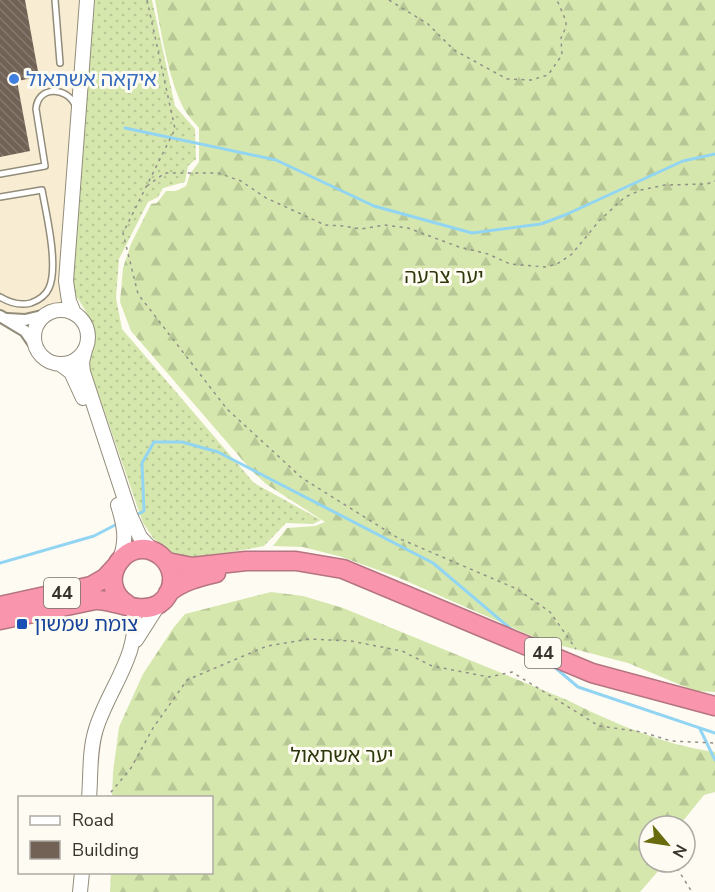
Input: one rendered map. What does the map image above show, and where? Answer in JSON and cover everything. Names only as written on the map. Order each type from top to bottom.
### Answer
[{"type":"highway","name":"44","points":[[0,606],[91,586],[105,578],[126,554],[134,550],[153,551],[167,562],[192,567],[246,561],[296,561],[342,569],[592,673],[715,706]]},
{"type":"highway","points":[[164,598],[172,575],[167,562]]},
{"type":"highway","points":[[118,563],[113,578],[114,587],[121,599],[130,606]]},
{"type":"highway","name":"44","points":[[0,620],[95,600],[146,608],[164,598],[177,586],[202,576],[228,570],[272,565],[326,570],[378,583]]},
{"type":"street","points":[[87,0],[66,281],[69,301],[75,313],[84,321],[87,329],[88,342],[82,359],[83,372],[127,521],[125,544],[118,563]]},
{"type":"street","points":[[34,344],[34,332],[58,300],[66,281]]},
{"type":"street","points":[[2,317],[20,321],[62,309],[75,313]]},
{"type":"street","points":[[2,317],[28,334],[44,358],[60,364],[71,372],[81,392],[127,521],[153,551]]},
{"type":"street","points":[[60,364],[72,362],[85,350]]},
{"type":"street","points":[[89,796],[95,733],[103,711],[142,629],[164,598]]},
{"type":"street","points":[[130,606],[135,620],[130,653]]},
{"type":"street","points":[[80,892],[82,874]]},
{"type":"lane","points":[[55,0],[60,63]]},
{"type":"lane","points":[[0,174],[45,166],[36,109],[39,99],[47,92],[64,93],[74,102],[78,119]]},
{"type":"lane","points":[[0,197],[42,190],[52,244],[51,283],[42,297],[32,302],[19,304],[0,297]]},
{"type":"path","points":[[147,0],[175,129],[123,233],[138,294],[227,409],[302,478],[398,538],[517,589],[550,612],[592,673]]},
{"type":"path","points":[[388,0],[428,24],[454,50],[507,79],[531,80],[548,75],[562,55],[561,38],[566,21],[557,0]]},
{"type":"path","points":[[146,187],[165,173],[218,173],[241,181],[266,198],[325,225],[361,229],[384,225],[408,228],[459,247],[488,254],[510,264],[546,267],[557,264],[572,254],[598,221],[625,197],[641,190],[665,185],[706,184],[715,181]]},
{"type":"path","points":[[108,796],[131,768],[153,728],[188,680],[267,646],[309,639],[351,641],[402,651],[432,666],[489,677],[512,672],[599,726],[642,732],[671,741],[715,742]]},
{"type":"path","points":[[681,874],[692,892]]},
{"type":"shaded area","points":[[0,0],[92,0],[71,279],[61,303],[52,316],[29,326],[0,320]]},
{"type":"green space","points":[[95,0],[152,0],[175,106],[195,129],[196,159],[188,166],[185,182],[163,188],[158,197],[148,202],[119,259],[116,298],[122,329],[254,483],[321,520],[313,524],[286,523],[264,546],[195,559],[182,558],[154,539],[143,523],[88,364],[93,341],[91,323],[70,287]]},
{"type":"green space","name":"יער צרעה","points":[[155,0],[715,0],[715,692],[695,691],[628,663],[543,641],[397,577],[342,557],[303,547],[273,546],[287,528],[315,526],[325,522],[266,484],[251,470],[131,331],[120,302],[123,268],[131,244],[151,204],[157,203],[166,191],[176,191],[186,186],[190,174],[199,162],[199,128],[184,109],[174,85]]},
{"type":"green space","name":"יער אשתאול","points":[[271,592],[303,596],[343,608],[639,732],[696,749],[715,752],[715,792],[704,795],[689,814],[637,814],[637,874],[656,874],[640,892],[110,892],[111,874],[213,874],[213,796],[112,796],[119,727],[143,674],[185,614]]},
{"type":"building","name":"איקאה אשתאול","points":[[0,0],[25,0],[39,77],[17,81],[30,151],[0,157]]},
{"type":"waterway","points":[[125,128],[276,160],[374,206],[472,233],[541,224],[683,161],[715,154]]},
{"type":"waterway","points":[[136,515],[144,511],[142,463],[154,442],[182,442],[218,452],[433,563],[512,630]]},
{"type":"waterway","points":[[0,563],[94,536],[119,523]]},
{"type":"waterway","points":[[552,665],[578,687],[715,733]]},
{"type":"waterway","points":[[700,729],[715,760]]},
{"type":"place","name":"איקאה אשתאול","points":[[14,79]]},
{"type":"place","name":"צומת שמשון","points":[[22,624]]}]
